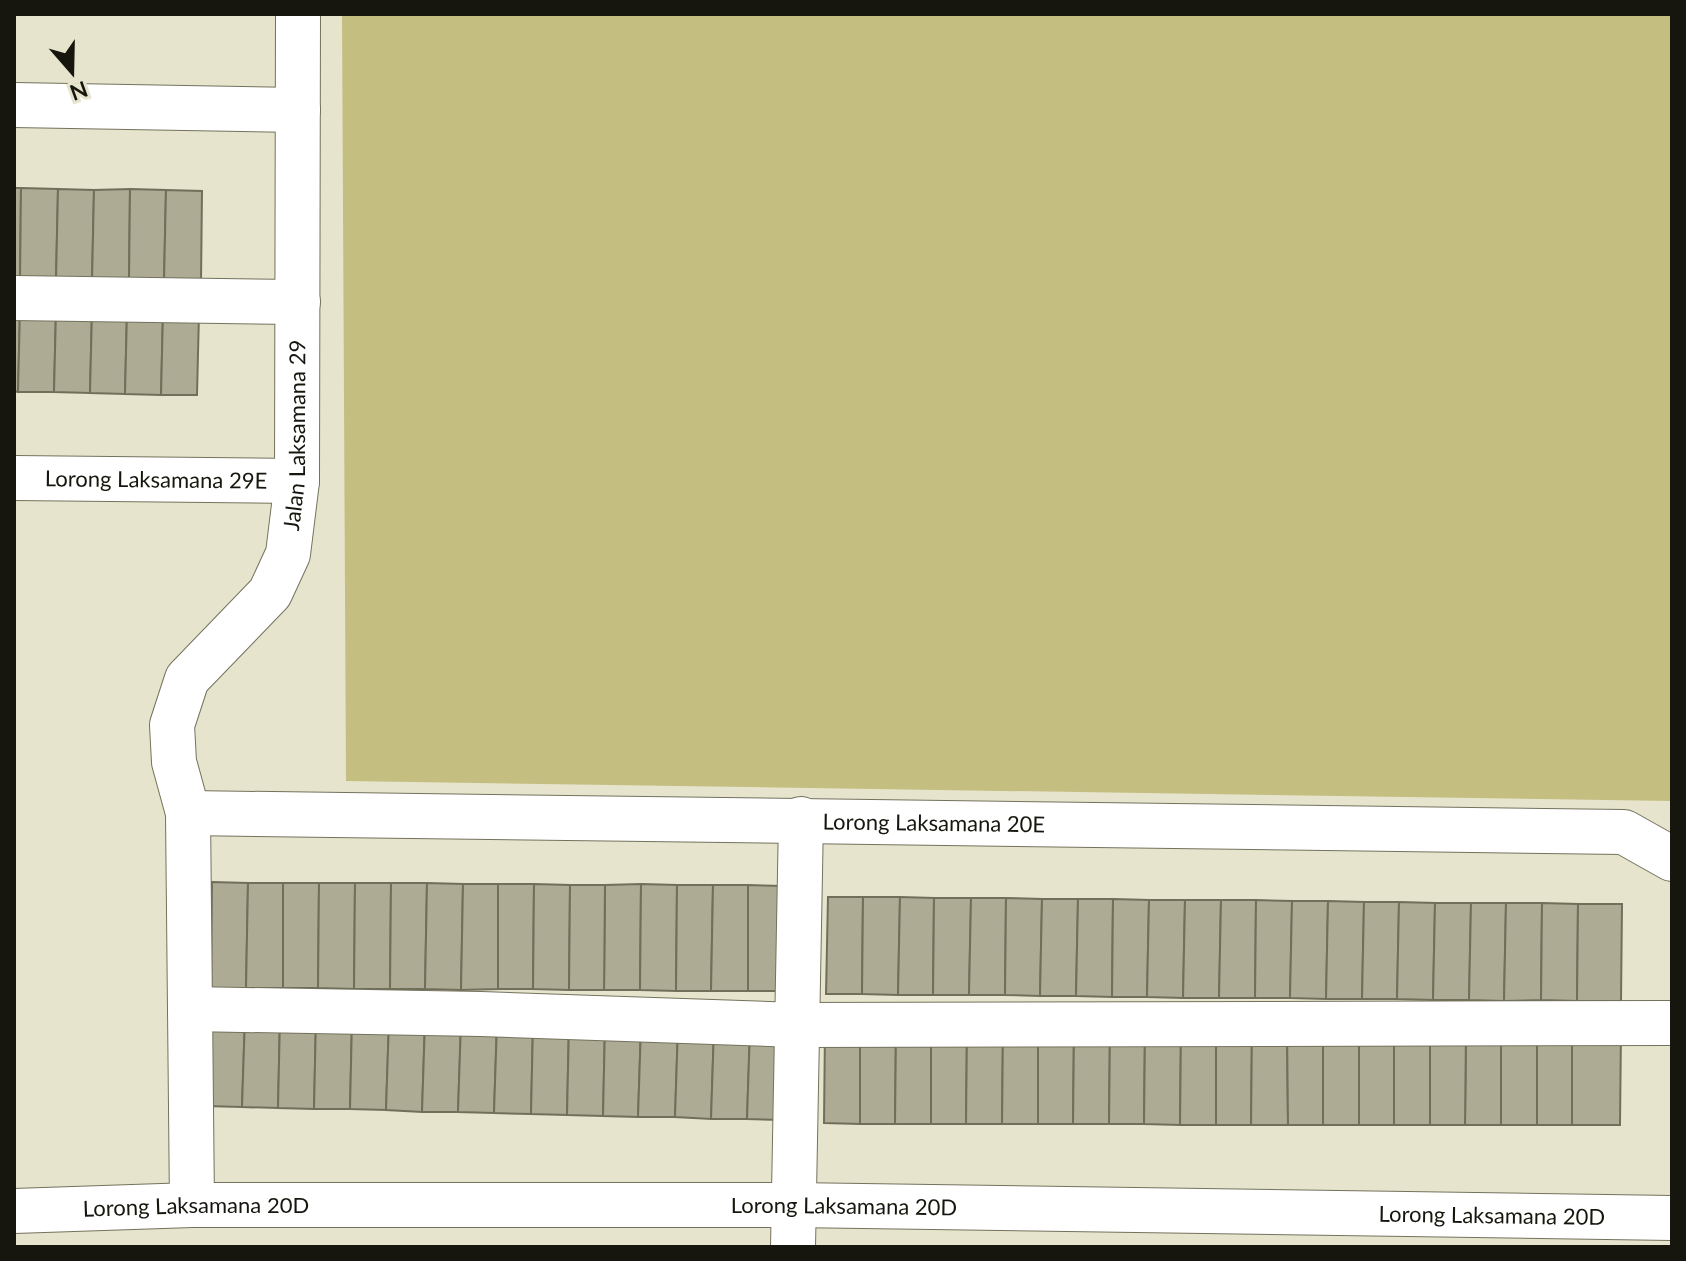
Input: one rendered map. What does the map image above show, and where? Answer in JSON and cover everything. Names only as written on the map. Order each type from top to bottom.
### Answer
[{"type":"street","name":"Jalan Laksamana 29","points":[[192,1205],[188,813],[174,762],[172,725],[187,679],[270,593],[288,554],[297,481],[298,14]]},
{"type":"street","points":[[14,105],[298,110]]},
{"type":"street","points":[[14,298],[298,302]]},
{"type":"street","name":"Lorong Laksamana 29E","points":[[14,478],[297,481]]},
{"type":"street","name":"Lorong Laksamana 20E","points":[[188,813],[1624,832],[1672,859]]},
{"type":"street","points":[[793,1226],[801,819]]},
{"type":"street","points":[[190,1009],[797,1025],[1672,1023]]},
{"type":"street","name":"Lorong Laksamana 20D","points":[[14,1211],[192,1205],[793,1226],[1672,1218]]},
{"type":"shaded area","points":[[342,14],[1672,14],[1672,801],[346,781]]},
{"type":"building","points":[[14,188],[21,188],[20,280],[14,280]]},
{"type":"building","points":[[21,188],[58,189],[56,280],[20,280]]},
{"type":"building","points":[[58,189],[94,190],[92,281],[56,280]]},
{"type":"building","points":[[130,189],[129,281],[92,281],[94,190]]},
{"type":"building","points":[[130,189],[166,190],[164,281],[129,281]]},
{"type":"building","points":[[166,190],[202,191],[201,282],[164,281]]},
{"type":"building","points":[[14,309],[20,309],[18,392],[14,391]]},
{"type":"building","points":[[20,309],[56,310],[54,392],[18,392]]},
{"type":"building","points":[[56,310],[92,310],[90,393],[54,392]]},
{"type":"building","points":[[92,310],[127,311],[125,394],[90,393]]},
{"type":"building","points":[[127,311],[163,312],[161,395],[125,394]]},
{"type":"building","points":[[163,312],[199,313],[197,395],[161,395]]},
{"type":"building","points":[[212,882],[248,883],[246,988],[211,988]]},
{"type":"building","points":[[248,883],[283,883],[283,988],[246,988]]},
{"type":"building","points":[[283,883],[319,883],[318,988],[283,988]]},
{"type":"building","points":[[319,883],[355,883],[354,989],[318,988]]},
{"type":"building","points":[[355,883],[391,883],[390,989],[354,989]]},
{"type":"building","points":[[391,883],[427,883],[425,989],[390,989]]},
{"type":"building","points":[[427,883],[463,884],[461,990],[425,989]]},
{"type":"building","points":[[463,884],[498,884],[498,989],[461,990]]},
{"type":"building","points":[[498,884],[534,884],[533,989],[498,989]]},
{"type":"building","points":[[534,884],[570,885],[569,990],[533,989]]},
{"type":"building","points":[[641,884],[640,990],[604,990],[605,885]]},
{"type":"building","points":[[641,884],[677,885],[676,991],[640,990]]},
{"type":"building","points":[[570,885],[605,885],[604,990],[569,990]]},
{"type":"building","points":[[677,885],[713,885],[711,991],[676,991]]},
{"type":"building","points":[[713,885],[748,885],[748,991],[711,991]]},
{"type":"building","points":[[748,885],[784,886],[784,991],[748,991]]},
{"type":"building","points":[[828,897],[863,897],[862,994],[826,994]]},
{"type":"building","points":[[863,897],[900,897],[898,995],[862,994]]},
{"type":"building","points":[[900,897],[934,898],[933,995],[898,995]]},
{"type":"building","points":[[934,898],[971,898],[969,995],[933,995]]},
{"type":"building","points":[[971,898],[1006,898],[1005,995],[969,995]]},
{"type":"building","points":[[1006,898],[1042,899],[1040,996],[1005,995]]},
{"type":"building","points":[[1042,899],[1078,899],[1076,996],[1040,996]]},
{"type":"building","points":[[1078,899],[1113,899],[1112,997],[1076,996]]},
{"type":"building","points":[[1113,899],[1149,900],[1147,997],[1112,997]]},
{"type":"building","points":[[1149,900],[1185,900],[1183,998],[1147,997]]},
{"type":"building","points":[[1185,900],[1221,900],[1219,998],[1183,998]]},
{"type":"building","points":[[1221,900],[1256,900],[1255,998],[1219,998]]},
{"type":"building","points":[[1256,900],[1292,901],[1290,998],[1255,998]]},
{"type":"building","points":[[1292,901],[1328,901],[1326,999],[1290,998]]},
{"type":"building","points":[[1328,901],[1364,902],[1362,999],[1326,999]]},
{"type":"building","points":[[1364,902],[1399,902],[1397,999],[1362,999]]},
{"type":"building","points":[[1399,902],[1435,903],[1433,1000],[1397,999]]},
{"type":"building","points":[[1435,903],[1471,903],[1469,1000],[1433,1000]]},
{"type":"building","points":[[1471,903],[1506,903],[1504,1001],[1469,1000]]},
{"type":"building","points":[[1506,903],[1542,903],[1541,1000],[1504,1001]]},
{"type":"building","points":[[1542,903],[1578,904],[1577,1001],[1541,1000]]},
{"type":"building","points":[[1578,904],[1622,904],[1621,1001],[1577,1001]]},
{"type":"building","points":[[208,1015],[245,1017],[242,1107],[205,1106]]},
{"type":"building","points":[[245,1017],[280,1017],[278,1108],[242,1107]]},
{"type":"building","points":[[280,1017],[316,1018],[314,1109],[278,1108]]},
{"type":"building","points":[[316,1018],[352,1019],[350,1109],[314,1109]]},
{"type":"building","points":[[352,1019],[389,1020],[386,1110],[350,1109]]},
{"type":"building","points":[[389,1020],[425,1021],[422,1112],[386,1110]]},
{"type":"building","points":[[425,1021],[461,1022],[458,1112],[422,1112]]},
{"type":"building","points":[[461,1022],[497,1022],[494,1113],[458,1112]]},
{"type":"building","points":[[497,1022],[533,1024],[531,1114],[494,1113]]},
{"type":"building","points":[[533,1024],[569,1024],[567,1115],[531,1114]]},
{"type":"building","points":[[569,1024],[605,1025],[603,1116],[567,1115]]},
{"type":"building","points":[[605,1025],[641,1026],[638,1117],[603,1116]]},
{"type":"building","points":[[641,1026],[678,1026],[675,1117],[638,1117]]},
{"type":"building","points":[[678,1026],[714,1028],[711,1119],[675,1117]]},
{"type":"building","points":[[714,1028],[750,1029],[747,1119],[711,1119]]},
{"type":"building","points":[[825,1028],[860,1028],[860,1124],[824,1123]]},
{"type":"building","points":[[860,1028],[896,1028],[895,1124],[860,1124]]},
{"type":"building","points":[[896,1028],[931,1028],[931,1124],[895,1124]]},
{"type":"building","points":[[931,1028],[967,1028],[966,1124],[931,1124]]},
{"type":"building","points":[[967,1028],[1003,1029],[1002,1124],[966,1124]]},
{"type":"building","points":[[750,1029],[785,1029],[783,1120],[747,1119]]},
{"type":"building","points":[[1003,1029],[1038,1029],[1038,1124],[1002,1124]]},
{"type":"building","points":[[1038,1029],[1074,1029],[1073,1124],[1038,1124]]},
{"type":"building","points":[[1074,1029],[1110,1029],[1109,1124],[1073,1124]]},
{"type":"building","points":[[1110,1029],[1145,1029],[1144,1124],[1109,1124]]},
{"type":"building","points":[[1145,1029],[1181,1029],[1180,1125],[1144,1124]]},
{"type":"building","points":[[1181,1029],[1216,1029],[1216,1125],[1180,1125]]},
{"type":"building","points":[[1216,1029],[1252,1029],[1251,1125],[1216,1125]]},
{"type":"building","points":[[1252,1029],[1287,1029],[1288,1125],[1251,1125]]},
{"type":"building","points":[[1287,1029],[1323,1030],[1323,1125],[1288,1125]]},
{"type":"building","points":[[1466,1029],[1501,1030],[1501,1125],[1465,1125]]},
{"type":"building","points":[[1466,1029],[1465,1125],[1430,1125],[1430,1030]]},
{"type":"building","points":[[1537,1029],[1572,1030],[1572,1125],[1537,1125]]},
{"type":"building","points":[[1537,1029],[1537,1125],[1501,1125],[1501,1030]]},
{"type":"building","points":[[1323,1030],[1359,1030],[1359,1125],[1323,1125]]},
{"type":"building","points":[[1359,1030],[1394,1030],[1394,1125],[1359,1125]]},
{"type":"building","points":[[1394,1030],[1430,1030],[1430,1125],[1394,1125]]},
{"type":"building","points":[[1572,1030],[1621,1030],[1620,1125],[1572,1125]]}]
